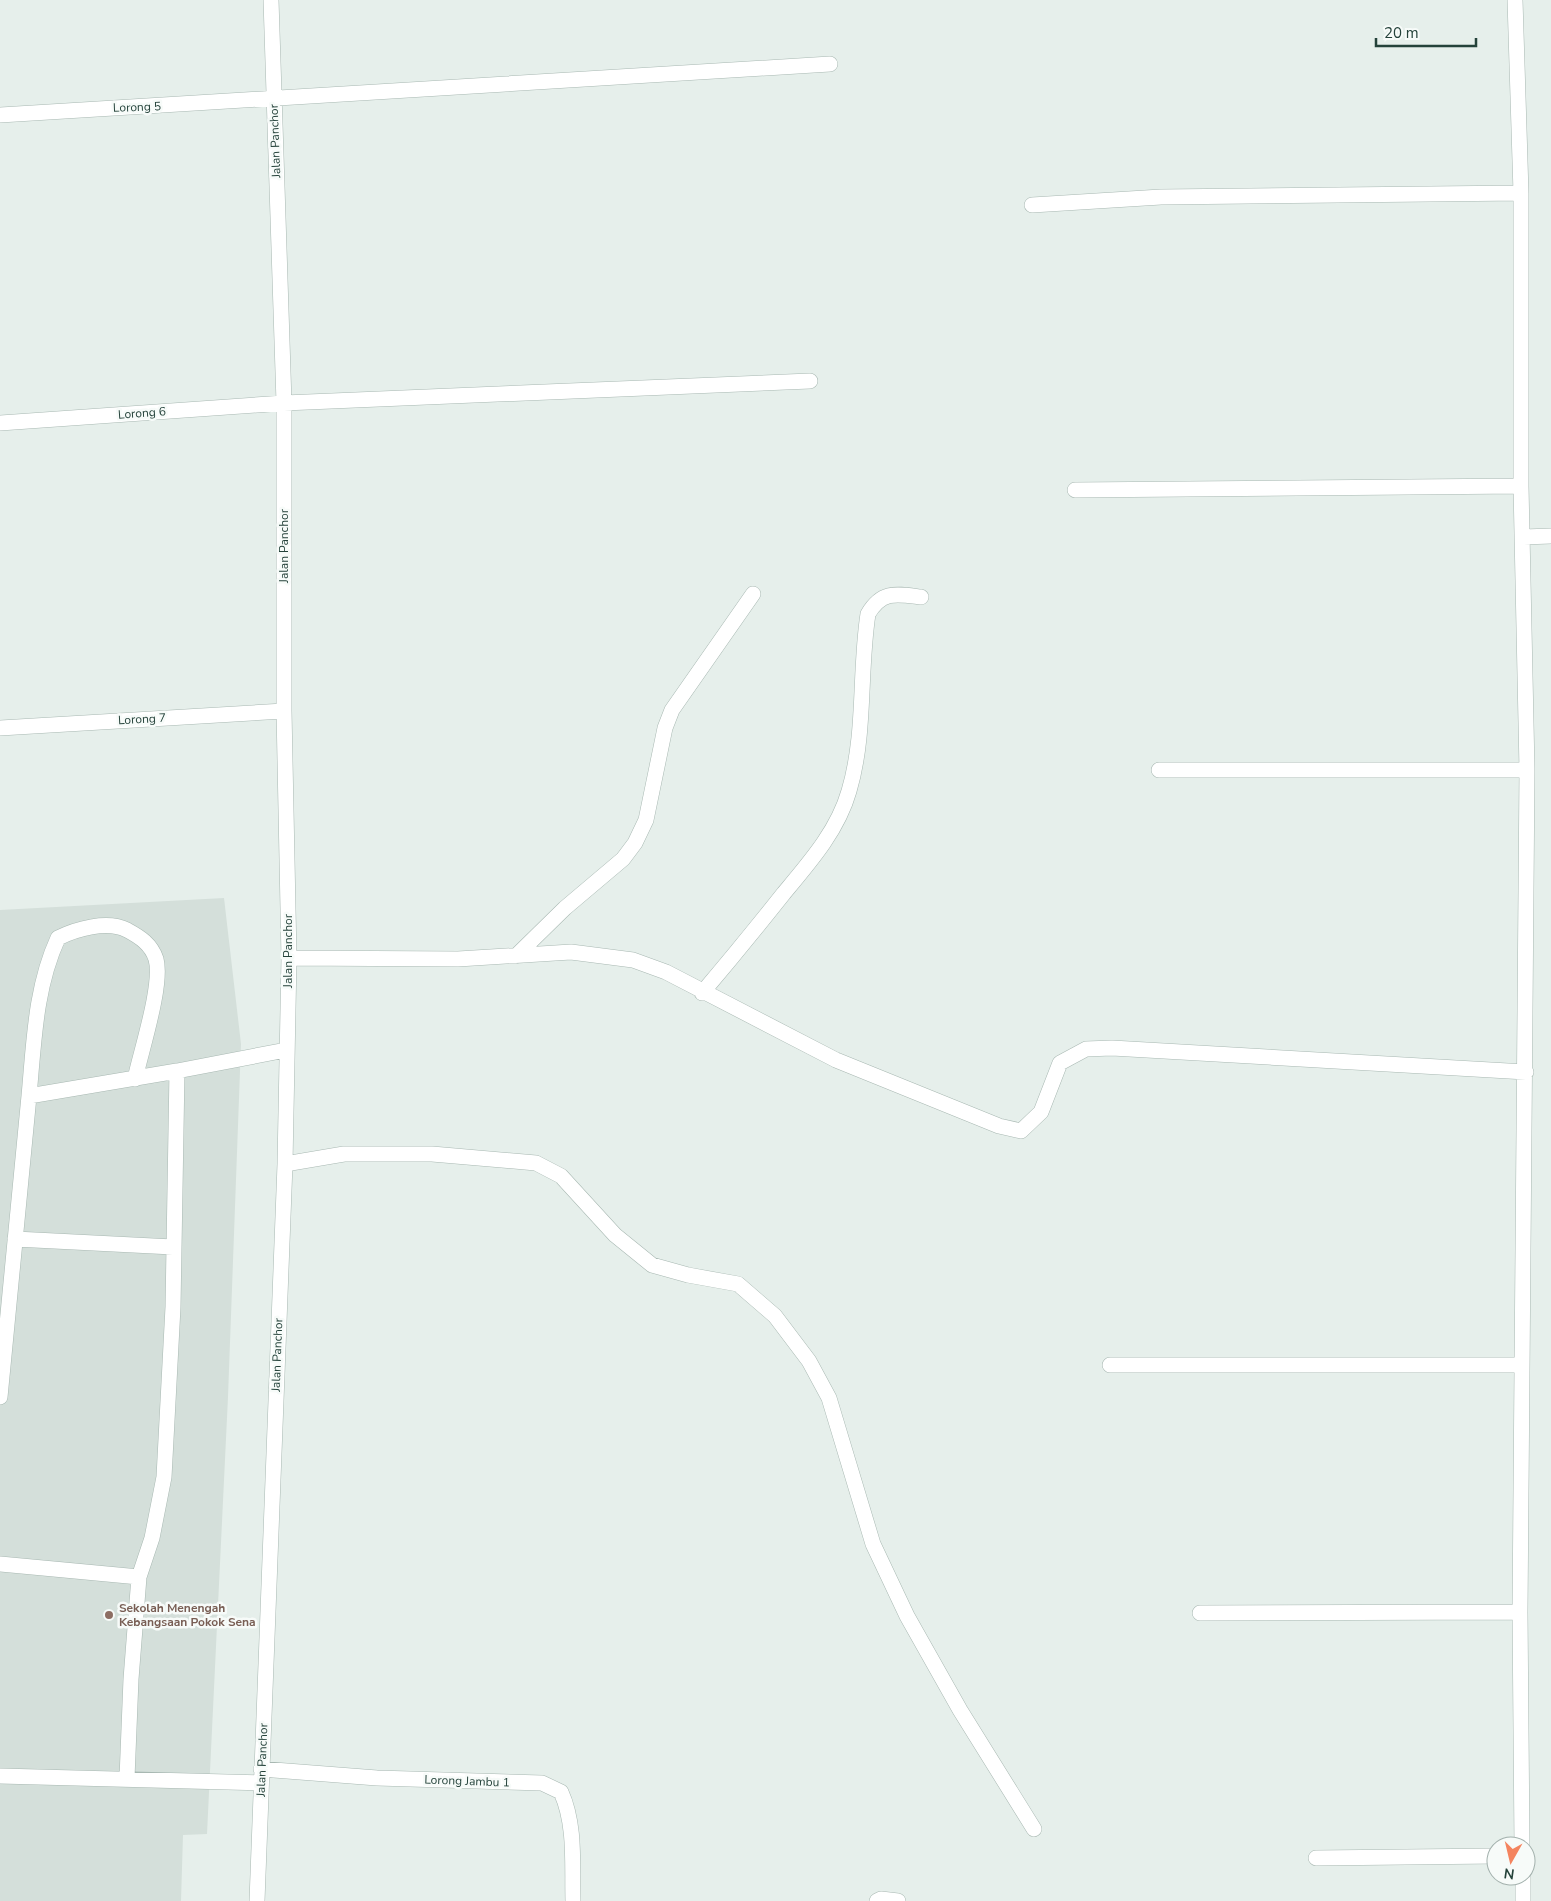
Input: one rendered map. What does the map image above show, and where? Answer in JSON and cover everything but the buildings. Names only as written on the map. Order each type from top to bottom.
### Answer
[{"type":"street","name":"Jalan Panchor","points":[[257,1901],[284,1164],[289,958],[284,711],[284,403],[271,0]]},
{"type":"street","points":[[1515,0],[1520,193],[1521,486],[1527,770],[1526,1072],[1521,1365],[1522,1836]]},
{"type":"street","name":"Lorong 5","points":[[0,115],[273,100],[830,64]]},
{"type":"street","points":[[1032,204],[1161,197],[1520,193]]},
{"type":"street","name":"Lorong 6","points":[[0,423],[284,403],[810,381]]},
{"type":"street","points":[[1075,490],[1521,486]]},
{"type":"street","points":[[1522,537],[1551,536]]},
{"type":"street","points":[[516,956],[566,908],[623,859],[635,843],[646,820],[665,728],[672,710],[754,594]]},
{"type":"street","points":[[702,993],[825,841],[839,816],[849,792],[856,761],[868,614],[882,597],[898,594],[921,597]]},
{"type":"street","name":"Lorong 7","points":[[0,728],[284,711]]},
{"type":"street","points":[[1159,770],[1527,770]]},
{"type":"street","points":[[0,1397],[36,1022],[44,973],[58,938],[76,929],[120,926],[144,939],[156,959],[157,978],[135,1079]]},
{"type":"street","points":[[289,958],[458,959],[570,952],[633,960],[666,972],[702,993],[836,1060],[999,1126],[1021,1131],[1040,1112],[1060,1064],[1086,1049],[1112,1048],[1526,1072]]},
{"type":"street","points":[[29,1096],[135,1079],[286,1050]]},
{"type":"street","points":[[127,1778],[138,1577],[152,1538],[164,1476],[173,1307],[177,1071]]},
{"type":"street","points":[[284,1164],[344,1154],[432,1154],[536,1163],[561,1176],[615,1235],[652,1265],[688,1275],[738,1284],[775,1316],[809,1361],[829,1398],[873,1544],[907,1616],[960,1710],[1034,1829]]},
{"type":"street","points":[[15,1239],[173,1247]]},
{"type":"street","points":[[1110,1365],[1521,1365]]},
{"type":"street","points":[[0,1564],[138,1577]]},
{"type":"street","points":[[1200,1613],[1520,1612]]},
{"type":"street","name":"Lorong Jambu 1","points":[[0,1776],[127,1778],[261,1776],[542,1784],[560,1792],[568,1808],[573,1901]]},
{"type":"street","points":[[1316,1858],[1486,1856]]},
{"type":"street","points":[[1523,1886],[1523,1901]]},
{"type":"street","points":[[877,1901],[881,1899],[898,1901]]},
{"type":"shaded area","name":"Sekolah Menengah Kebangsaan Pokok Sena","points":[[224,898],[241,1044],[228,1397],[207,1834],[183,1835],[181,1901],[0,1901],[0,910]]},
{"type":"place","name":"Sekolah Menengah Kebangsaan Pokok Sena","points":[[109,1615]]}]
